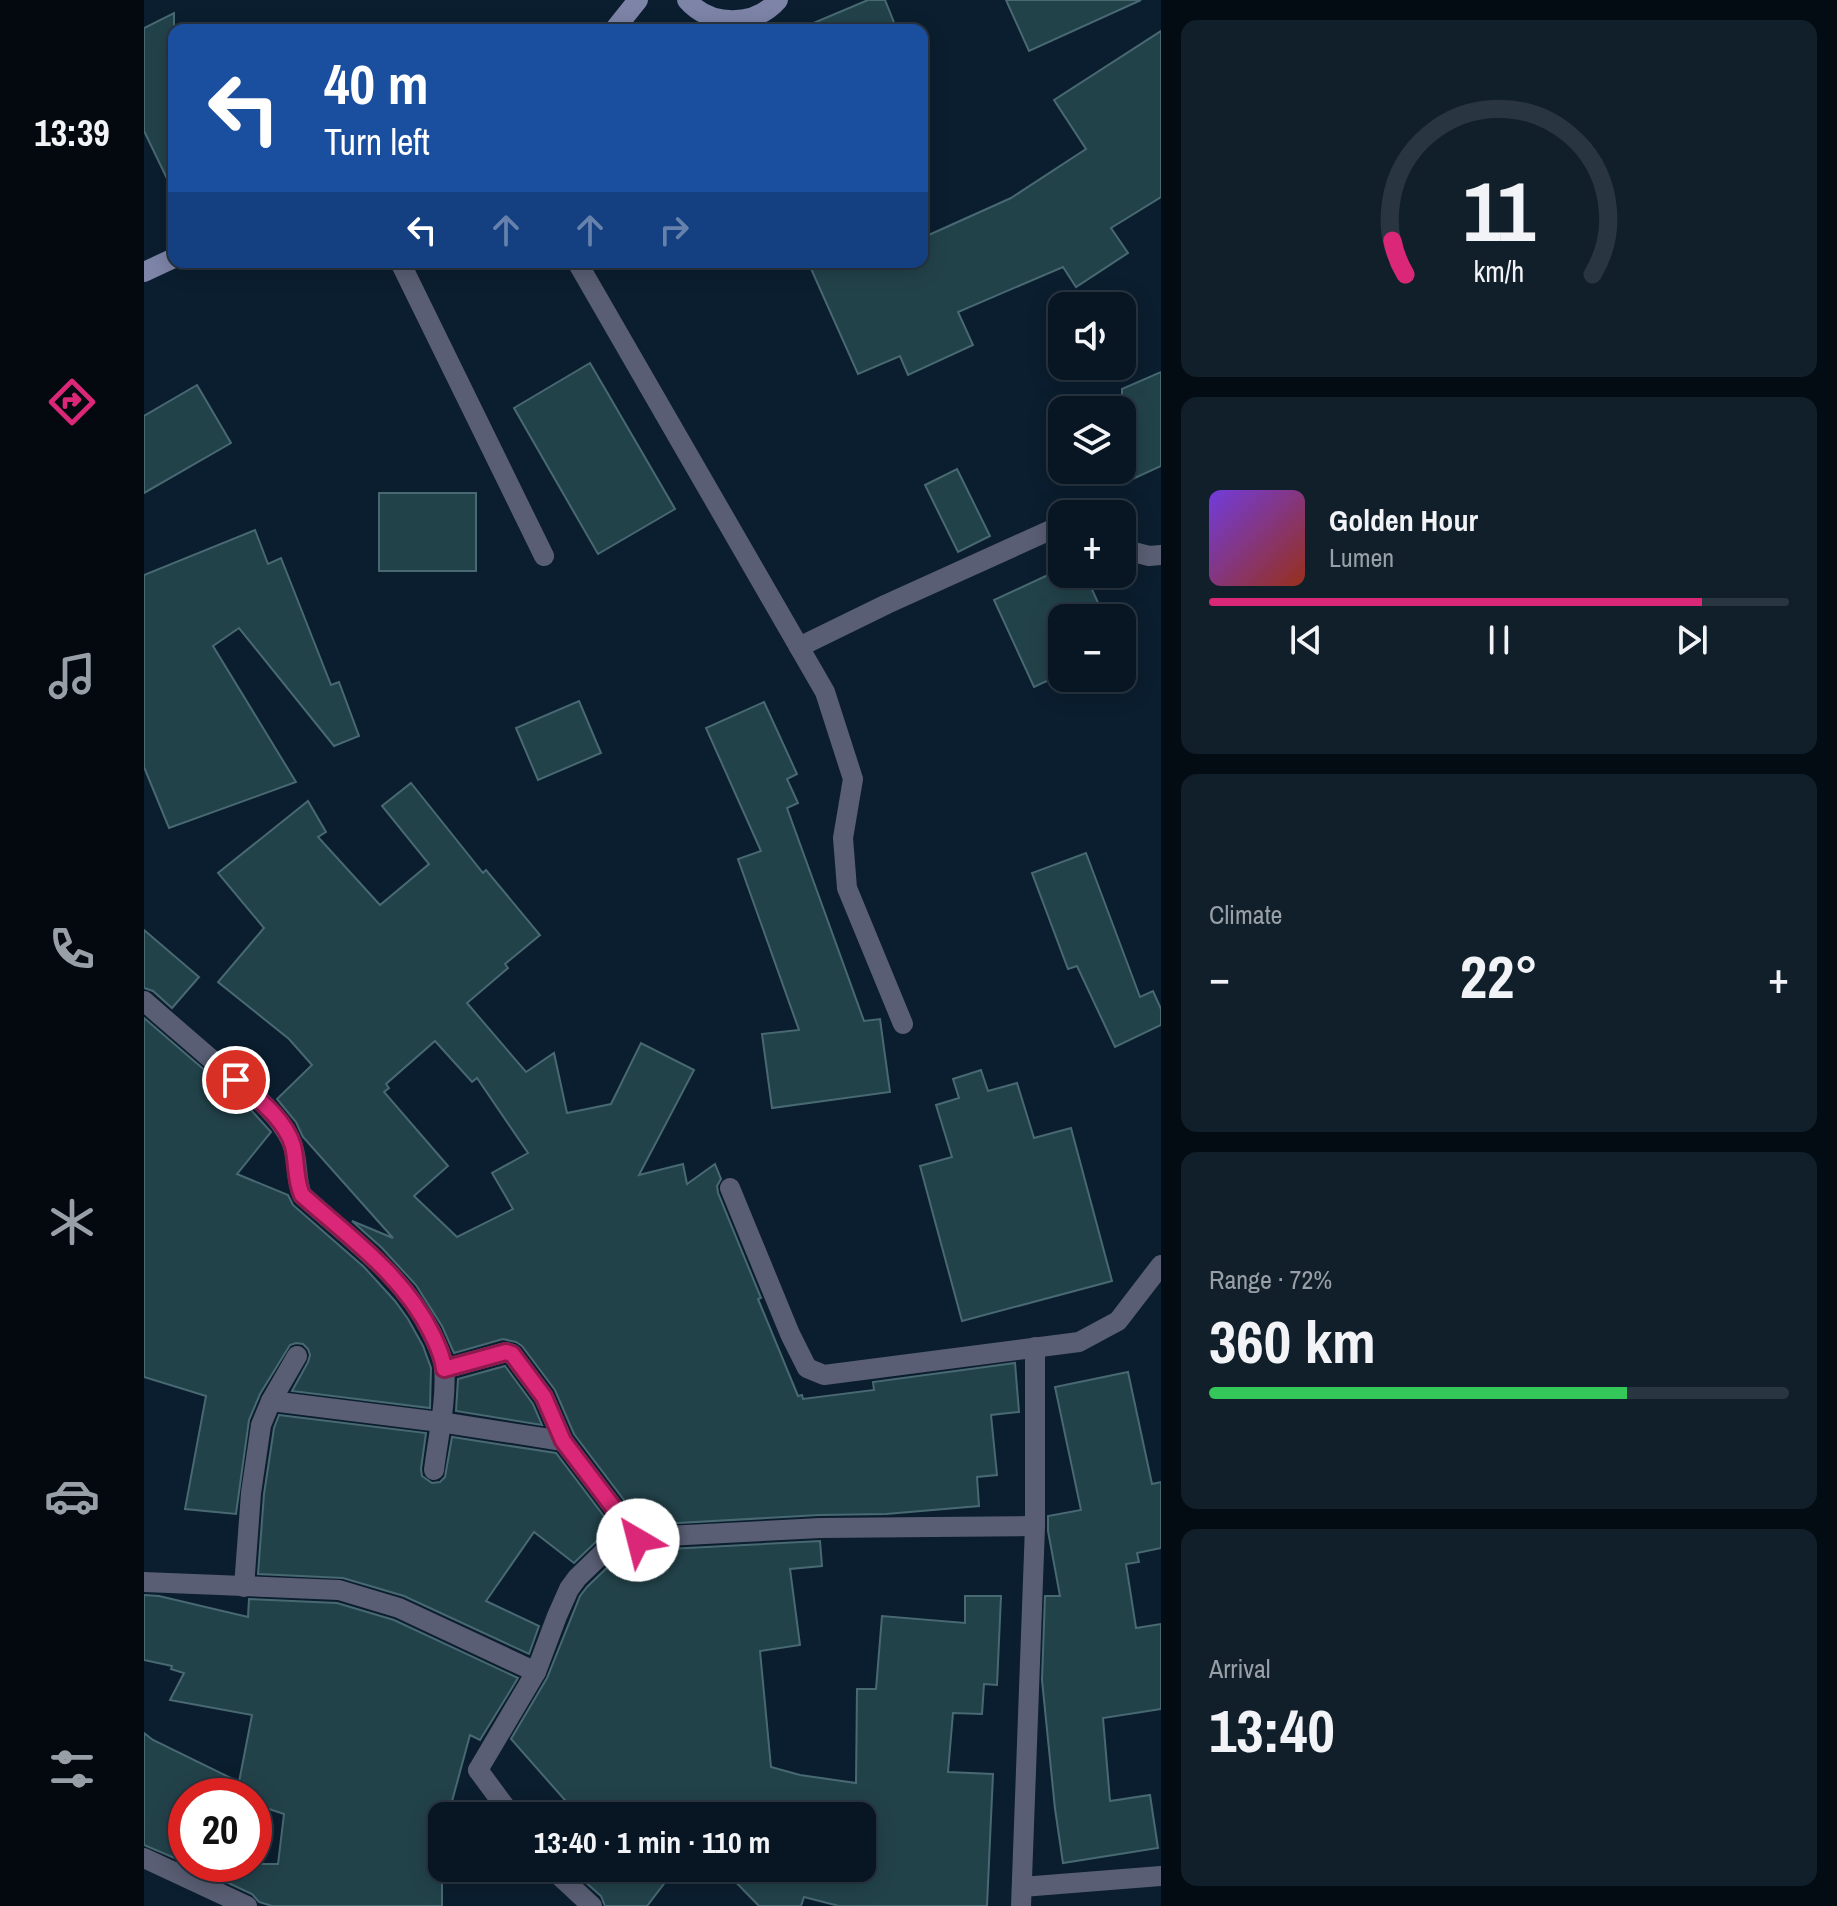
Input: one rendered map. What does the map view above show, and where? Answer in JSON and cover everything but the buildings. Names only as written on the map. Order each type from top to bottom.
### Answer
[{"type":"street","points":[[619,24],[638,0]]},
{"type":"street","points":[[687,0],[719,24]]},
{"type":"street","points":[[730,24],[753,18],[779,2]]},
{"type":"street","points":[[144,272],[168,261]]},
{"type":"street","points":[[403,268],[544,556]]},
{"type":"street","points":[[580,268],[825,692],[853,779],[843,838],[847,888],[903,1024]]},
{"type":"street","points":[[799,647],[1048,531]]},
{"type":"street","points":[[1136,553],[1161,555]]},
{"type":"street","points":[[144,1001],[259,1100],[281,1124],[292,1143],[298,1187],[302,1195],[370,1255],[402,1288],[423,1316],[439,1348],[444,1369],[434,1470]]},
{"type":"street","points":[[730,1188],[807,1368],[824,1375],[1079,1342],[1118,1321],[1161,1265]]},
{"type":"street","points":[[1035,1347],[1035,1526],[1022,1896],[1161,1876]]},
{"type":"street","points":[[444,1369],[506,1352],[512,1354],[544,1397],[563,1441],[638,1540]]},
{"type":"street","points":[[244,1587],[251,1493],[264,1415],[297,1356]]},
{"type":"street","points":[[271,1401],[563,1441]]},
{"type":"street","points":[[502,1802],[478,1770],[536,1672],[569,1589],[609,1547],[647,1537],[820,1528],[1035,1526]]},
{"type":"street","points":[[144,1582],[339,1590],[399,1608],[536,1672]]},
{"type":"street","points":[[144,1858],[247,1906]]},
{"type":"street","points":[[566,1882],[592,1906]]},
{"type":"route","points":[[236,1080],[281,1124],[292,1143],[298,1187],[302,1195],[370,1255],[402,1288],[423,1316],[439,1348],[444,1369],[506,1352],[512,1354],[544,1397],[563,1441],[638,1540]]}]
